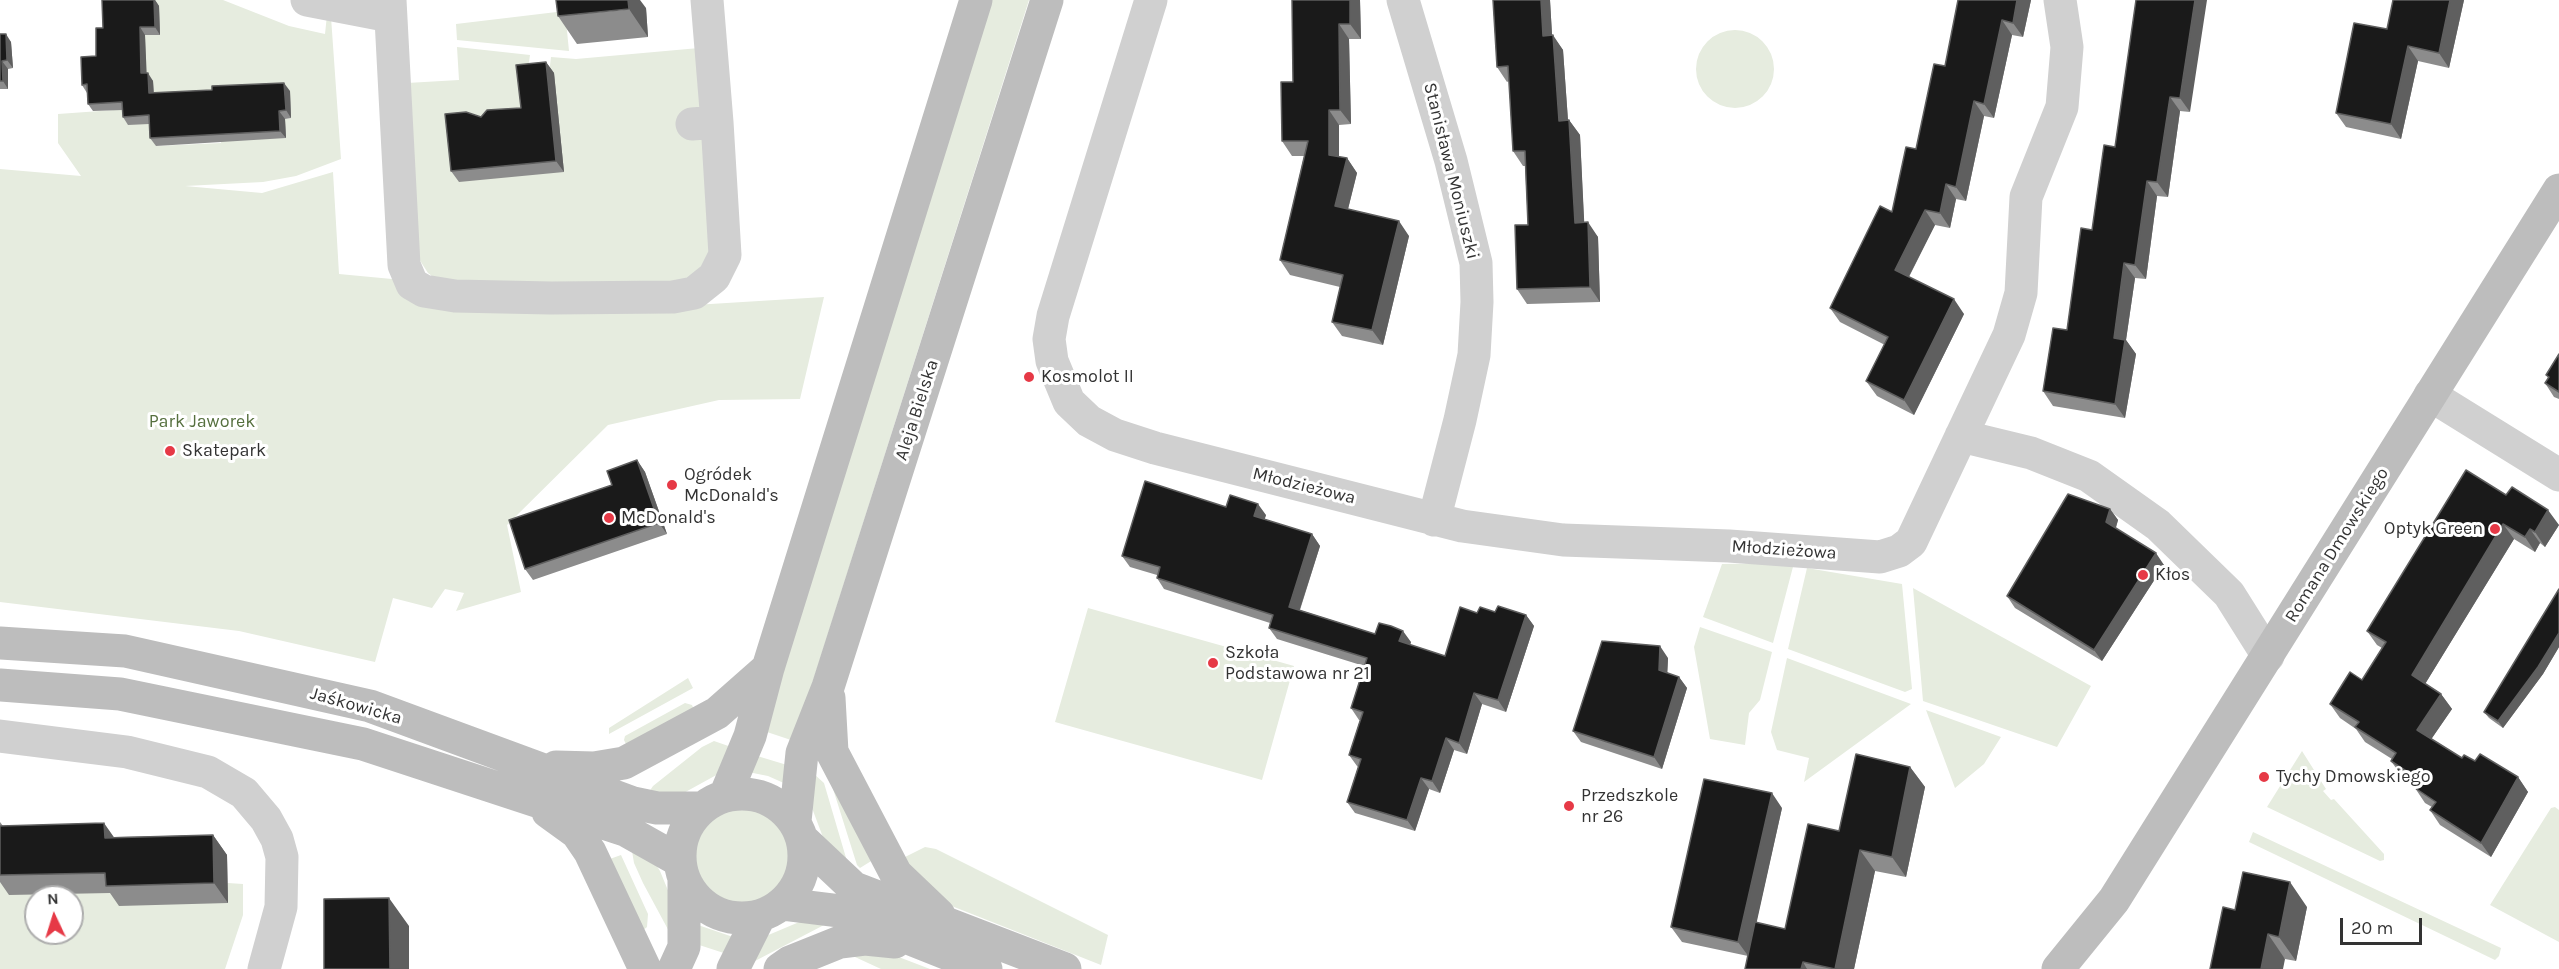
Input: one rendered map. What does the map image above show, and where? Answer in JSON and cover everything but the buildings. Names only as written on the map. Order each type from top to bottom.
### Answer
[{"type":"street","points":[[307,0],[390,8],[404,265],[412,284],[424,291],[455,296],[674,297],[694,292],[714,277],[725,255],[704,123],[707,0]]},
{"type":"street","points":[[674,969],[684,947],[681,841],[689,823],[714,802],[750,736],[768,668],[976,0]]},
{"type":"street","name":"Aleja Bielska","points":[[799,831],[802,753],[828,687],[1047,0]]},
{"type":"street","name":"Młodzieżowa","points":[[1151,0],[1053,316],[1049,339],[1052,361],[1069,402],[1089,421],[1115,435],[1155,448],[1462,526],[1563,540],[1729,546],[1880,557],[1899,551],[1911,542],[2009,335],[2020,293],[2026,197],[2062,107],[2067,46],[2060,0]]},
{"type":"street","name":"Stanisława Moniuszki","points":[[1403,0],[1451,161],[1476,263],[1477,302],[1474,355],[1460,420],[1434,519]]},
{"type":"street","name":"Romana Dmowskiego","points":[[2058,969],[2114,900],[2559,190]]},
{"type":"street","points":[[2430,395],[2559,475]]},
{"type":"street","points":[[1961,436],[2031,453],[2090,476],[2148,518],[2229,594],[2268,656]]},
{"type":"street","name":"Jaśkowicka","points":[[0,643],[125,651],[370,706],[633,803],[657,807],[714,802]]},
{"type":"street","points":[[533,766],[594,768],[624,763],[717,713],[768,668]]},
{"type":"street","name":"Jaśkowicka","points":[[0,685],[120,694],[363,744],[625,830],[682,871]]},
{"type":"street","points":[[828,687],[832,752],[896,874],[939,935]]},
{"type":"street","points":[[0,736],[127,752],[208,772],[244,793],[266,819],[277,839],[282,857],[281,907],[264,969]]},
{"type":"street","points":[[714,802],[745,794],[764,797],[781,807],[799,831],[854,888],[939,935],[986,969]]},
{"type":"street","points":[[529,798],[577,833],[590,852],[645,969]]},
{"type":"street","points":[[734,969],[771,910],[795,891],[802,875],[805,858],[799,831]]},
{"type":"street","points":[[682,871],[700,902],[723,916],[741,919],[771,910],[840,912],[939,935],[1065,969]]},
{"type":"street","name":"Romana Dmowskiego","points":[[2083,969],[2114,900]]},
{"type":"street","points":[[780,969],[790,962],[840,942],[939,935]]},
{"type":"green space","name":"Park Jaworek","points":[[146,0],[223,0],[289,26],[325,34],[327,15],[331,17],[341,159],[296,176],[263,182],[185,186],[262,193],[333,172],[339,274],[678,306],[824,297],[800,399],[719,400],[608,425],[507,525],[521,592],[456,611],[464,593],[445,589],[432,608],[393,598],[375,662],[239,631],[0,602],[0,169],[81,176],[58,143],[58,114],[128,109],[154,123],[156,146],[221,143],[221,136],[285,138],[285,119],[291,118],[154,101],[128,81],[145,35],[160,34],[146,7]]},
{"type":"green space","points":[[991,0],[1029,0],[794,741],[761,730]]},
{"type":"green space","points":[[565,11],[569,51],[457,40],[456,24]]},
{"type":"green space","points":[[1727,30],[1743,30],[1757,36],[1768,47],[1774,61],[1774,77],[1768,91],[1757,102],[1743,108],[1727,108],[1713,102],[1702,91],[1696,77],[1696,61],[1702,47],[1713,36]]},
{"type":"green space","points":[[457,47],[530,55],[527,76],[549,74],[551,57],[576,59],[699,48],[718,240],[694,282],[441,283],[428,273],[419,259],[407,83],[459,80]]},
{"type":"green space","points":[[1794,563],[1773,643],[1703,617],[1722,564]]},
{"type":"green space","points":[[1807,568],[1902,584],[1912,689],[1905,692],[1788,649]]},
{"type":"green space","points":[[1913,588],[2091,686],[2057,747],[1923,701]]},
{"type":"green space","points":[[1088,608],[1294,666],[1262,780],[1055,722]]},
{"type":"green space","points":[[1700,627],[1772,652],[1760,700],[1749,713],[1745,745],[1710,739],[1694,647]]},
{"type":"green space","points":[[1787,658],[1911,704],[1804,782],[1809,758],[1777,750],[1771,732]]},
{"type":"green space","points":[[688,678],[693,688],[609,734],[609,728]]},
{"type":"green space","points":[[685,703],[692,705],[696,715],[629,750],[624,740],[625,736]]},
{"type":"green space","points":[[1926,710],[2001,737],[1984,764],[1955,788]]},
{"type":"green space","points":[[714,741],[737,749],[720,773],[680,795],[649,792],[653,786],[702,747]]},
{"type":"green space","points":[[2302,751],[2326,789],[2323,791],[2331,800],[2334,799],[2384,854],[2384,860],[2380,861],[2267,807]]},
{"type":"green space","points":[[754,755],[787,765],[786,784],[768,776],[748,772]]},
{"type":"green space","points":[[828,773],[876,858],[860,868],[857,865]]},
{"type":"green space","points":[[814,774],[824,783],[849,868],[827,848],[809,800]]},
{"type":"green space","points":[[743,806],[762,810],[778,820],[788,836],[792,855],[788,874],[778,890],[762,900],[743,904],[724,900],[708,890],[698,874],[694,855],[698,836],[708,820],[724,810]]},
{"type":"green space","points":[[2555,807],[2559,810],[2559,942],[2490,905],[2551,808]]},
{"type":"green space","points":[[2253,832],[2501,948],[2499,956],[2495,960],[2249,842]]},
{"type":"green space","points":[[925,847],[936,849],[1108,935],[1101,965],[939,901],[901,859]]},
{"type":"green space","points":[[632,851],[653,860],[660,871],[674,905],[671,935],[643,883],[634,863]]},
{"type":"green space","points":[[621,855],[648,914],[647,927],[641,932],[607,860]]},
{"type":"green space","points":[[0,868],[243,884],[243,915],[225,969],[0,969]]},
{"type":"green space","points":[[804,920],[824,925],[755,961],[766,936]]},
{"type":"green space","points":[[698,925],[736,938],[730,955],[693,943]]},
{"type":"green space","points":[[870,946],[930,969],[881,969],[855,957],[852,953]]},
{"type":"place","name":"Kosmolot II","points":[[1029,377]]},
{"type":"place","name":"Skatepark","points":[[170,451]]},
{"type":"place","name":"Ogródek McDonald's","points":[[672,485]]},
{"type":"place","name":"McDonald's","points":[[609,518]]},
{"type":"place","name":"Optyk Green","points":[[2495,529]]},
{"type":"place","name":"Kłos","points":[[2143,575]]},
{"type":"place","name":"Szkoła Podstawowa nr 21","points":[[1213,663]]},
{"type":"place","name":"Tychy Dmowskiego","points":[[2264,777]]},
{"type":"place","name":"Przedszkole nr 26","points":[[1569,806]]}]
